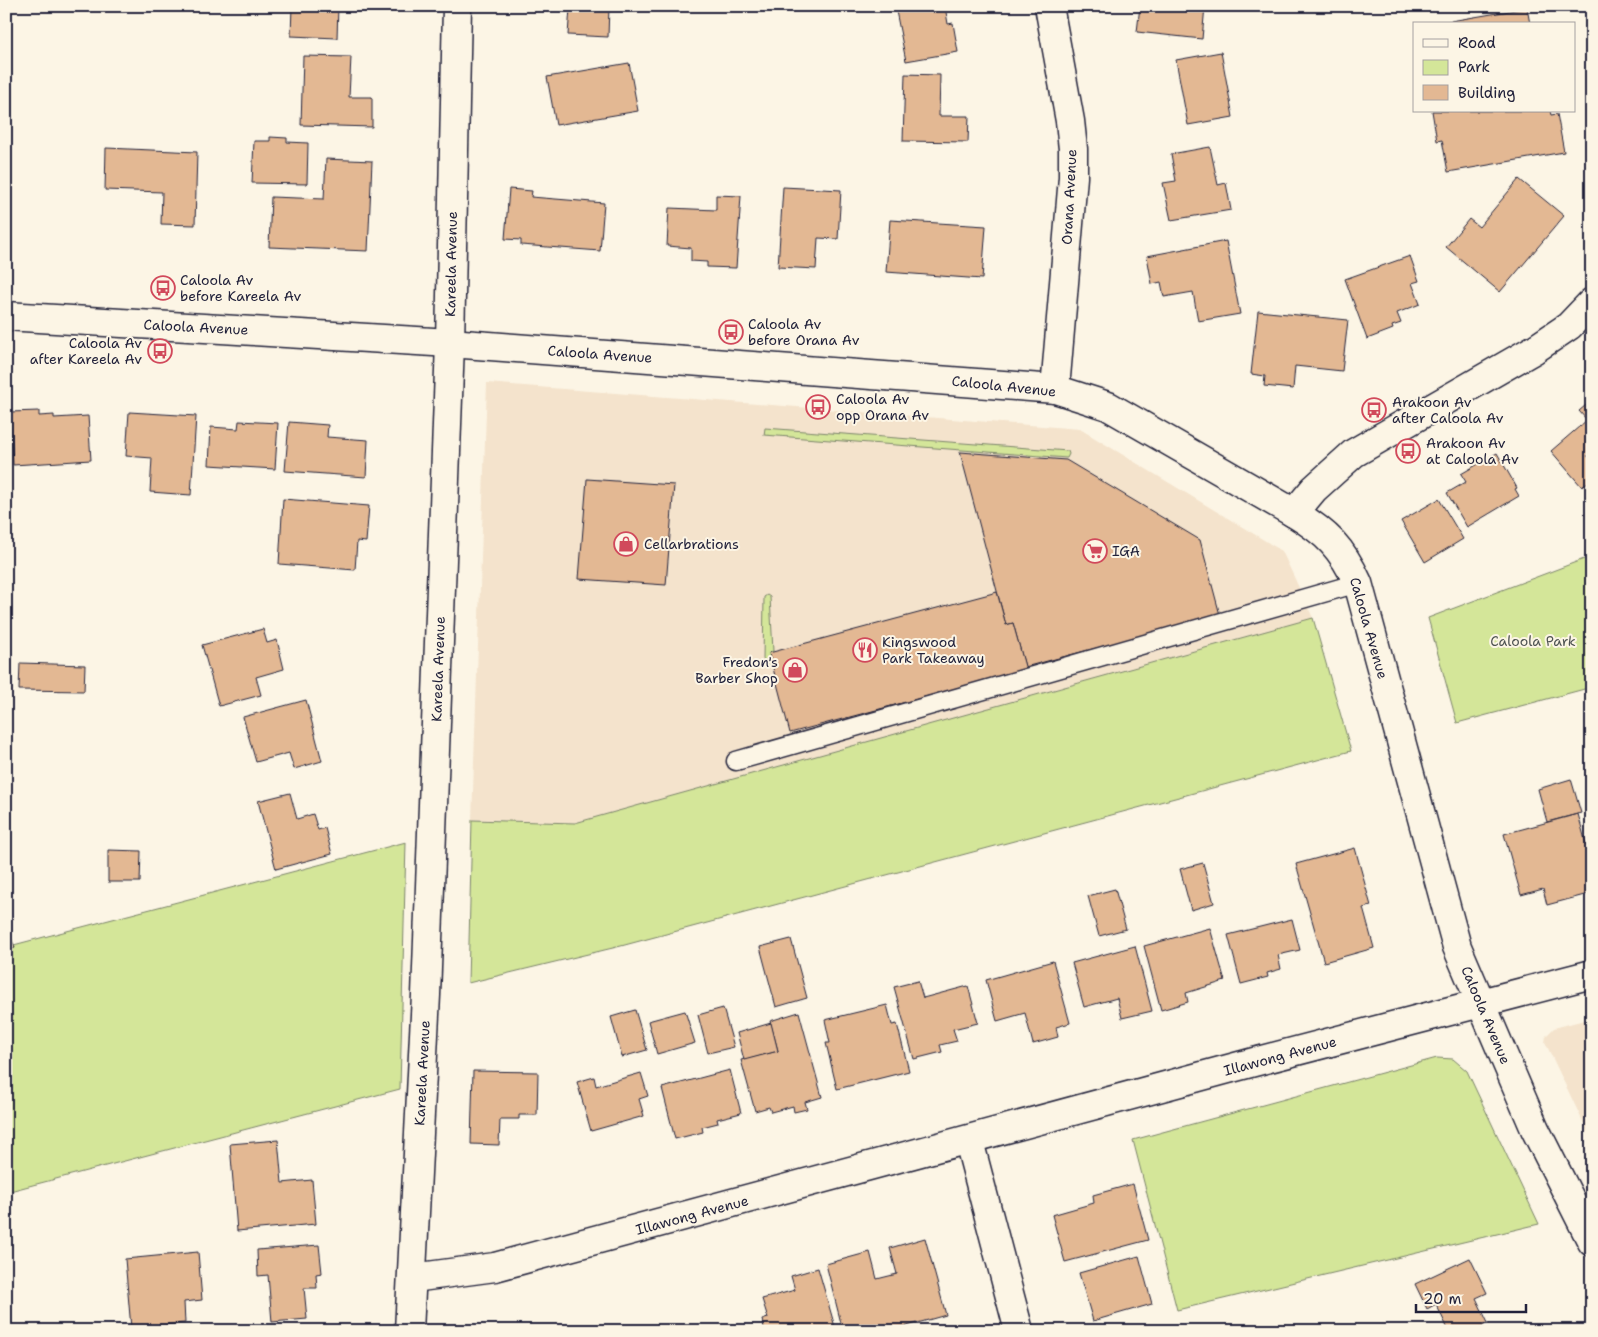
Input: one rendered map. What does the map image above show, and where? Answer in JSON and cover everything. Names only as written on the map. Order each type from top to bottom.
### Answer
[{"type":"street","name":"Kareela Avenue","points":[[409,1331],[426,995],[450,342],[457,6]]},
{"type":"street","name":"Orana Avenue","points":[[1049,6],[1073,149],[1073,177],[1055,389]]},
{"type":"street","points":[[1294,513],[1314,489],[1354,453],[1535,349],[1569,326],[1592,302]]},
{"type":"street","name":"Caloola Avenue","points":[[6,316],[450,342],[1055,389],[1108,406],[1294,513],[1320,529],[1338,546],[1358,583],[1457,947],[1480,1004],[1536,1129],[1592,1242]]},
{"type":"street","name":"Illawong Avenue","points":[[413,1278],[495,1268],[969,1141],[1254,1062],[1592,974]]},
{"type":"street","points":[[969,1141],[1020,1331]]},
{"type":"lane","points":[[736,761],[1358,583]]},
{"type":"shaded area","points":[[487,383],[1080,429],[1282,551],[1313,618],[575,823],[472,820]]},
{"type":"shaded area","points":[[1592,1018],[1592,1141],[1545,1042],[1546,1036],[1554,1028]]},
{"type":"green space","points":[[765,428],[1068,451],[1069,454],[1067,458],[764,435]]},
{"type":"green space","name":"Caloola Park","points":[[1592,556],[1592,687],[1457,723],[1428,618]]},
{"type":"green space","points":[[767,595],[770,597],[773,651],[769,654],[773,666],[765,664],[763,659],[764,597]]},
{"type":"green space","points":[[1313,618],[1351,751],[621,946],[468,983],[472,820],[575,823]]},
{"type":"green space","points":[[406,842],[400,1089],[6,1192],[6,947]]},
{"type":"green space","points":[[1437,1058],[1453,1059],[1467,1071],[1539,1224],[1177,1310],[1133,1140]]},
{"type":"building","points":[[292,6],[338,6],[337,38],[291,36]]},
{"type":"building","points":[[558,6],[609,6],[608,37],[568,35],[570,8],[557,8]]},
{"type":"building","points":[[895,6],[945,6],[948,24],[953,23],[958,52],[906,61]]},
{"type":"building","points":[[1140,6],[1205,6],[1202,39],[1137,32]]},
{"type":"building","points":[[1527,8],[1530,22],[1445,22]]},
{"type":"building","points":[[1221,52],[1233,117],[1188,125],[1176,60]]},
{"type":"building","points":[[303,56],[351,57],[349,97],[372,97],[372,127],[301,125]]},
{"type":"building","points":[[629,63],[638,111],[556,125],[547,77]]},
{"type":"building","points":[[905,74],[940,75],[939,116],[969,116],[968,142],[903,141]]},
{"type":"building","points":[[1432,112],[1550,112],[1551,115],[1557,114],[1564,152],[1448,172],[1442,140],[1437,141]]},
{"type":"building","points":[[270,137],[287,138],[287,142],[308,143],[307,184],[252,183],[254,141],[270,141]]},
{"type":"building","points":[[1210,147],[1218,185],[1226,183],[1231,210],[1171,220],[1163,183],[1176,181],[1171,154]]},
{"type":"building","points":[[106,148],[197,152],[195,225],[161,224],[162,192],[105,190]]},
{"type":"building","points":[[326,159],[372,161],[368,251],[269,247],[271,197],[324,199]]},
{"type":"building","points":[[1519,179],[1564,216],[1500,292],[1446,247],[1469,219],[1479,227]]},
{"type":"building","points":[[783,187],[841,190],[838,239],[818,238],[816,269],[778,267]]},
{"type":"building","points":[[509,189],[532,191],[531,197],[604,203],[600,251],[521,245],[521,240],[505,239]]},
{"type":"building","points":[[716,195],[741,196],[736,268],[707,267],[707,262],[691,261],[691,248],[667,246],[669,208],[716,210]]},
{"type":"building","points":[[890,220],[986,226],[982,279],[886,272]]},
{"type":"building","points":[[1226,241],[1240,314],[1198,321],[1193,292],[1164,297],[1161,282],[1152,284],[1147,256]]},
{"type":"building","points":[[1410,256],[1419,281],[1412,283],[1420,304],[1397,313],[1401,323],[1392,326],[1393,329],[1367,339],[1345,279]]},
{"type":"building","points":[[1258,311],[1348,320],[1342,371],[1295,366],[1293,389],[1264,386],[1265,376],[1251,374]]},
{"type":"building","points":[[1592,400],[1592,452],[1587,456],[1592,461],[1592,478],[1582,487],[1551,451],[1587,420],[1579,411]]},
{"type":"building","points":[[39,411],[39,416],[54,415],[54,418],[88,416],[91,460],[13,465],[10,412]]},
{"type":"building","points":[[129,412],[196,416],[191,495],[150,492],[152,458],[126,456]]},
{"type":"building","points":[[239,421],[278,423],[275,469],[209,465],[211,427],[238,429]]},
{"type":"building","points":[[289,422],[328,425],[327,437],[368,440],[366,477],[285,471]]},
{"type":"building","name":"IGA","points":[[960,452],[1066,460],[1200,540],[1220,615],[1025,667],[1013,623],[1006,625]]},
{"type":"building","points":[[1497,453],[1517,488],[1515,489],[1519,496],[1467,527],[1447,493],[1466,482],[1461,474]]},
{"type":"building","name":"Cellarbrations","points":[[587,479],[674,485],[666,585],[579,579]]},
{"type":"building","points":[[283,499],[369,506],[366,542],[357,541],[355,570],[279,564]]},
{"type":"building","points":[[1439,499],[1463,539],[1425,562],[1401,521]]},
{"type":"building","points":[[997,592],[1006,625],[1013,623],[1026,670],[790,733],[769,653]]},
{"type":"building","points":[[263,629],[267,643],[277,640],[284,669],[256,677],[261,695],[219,706],[202,645]]},
{"type":"building","points":[[20,663],[85,665],[84,691],[19,690]]},
{"type":"building","points":[[306,700],[322,761],[294,769],[289,753],[256,762],[243,717]]},
{"type":"building","points":[[1571,779],[1581,813],[1547,822],[1538,789]]},
{"type":"building","points":[[290,793],[297,819],[313,814],[318,830],[325,828],[332,854],[276,869],[258,801]]},
{"type":"building","points":[[1578,814],[1592,866],[1592,893],[1547,905],[1543,889],[1521,895],[1504,834]]},
{"type":"building","points":[[1355,848],[1371,906],[1363,908],[1374,948],[1324,962],[1296,864]]},
{"type":"building","points":[[108,850],[141,851],[140,882],[108,882]]},
{"type":"building","points":[[1203,863],[1214,903],[1191,910],[1180,869]]},
{"type":"building","points":[[1115,889],[1126,929],[1099,936],[1088,896]]},
{"type":"building","points":[[1292,919],[1300,950],[1278,955],[1281,969],[1267,973],[1268,977],[1241,984],[1228,935]]},
{"type":"building","points":[[6,924],[15,948],[6,950]]},
{"type":"building","points":[[1210,928],[1225,981],[1186,993],[1188,1002],[1161,1010],[1144,946]]},
{"type":"building","points":[[791,939],[807,998],[776,1007],[760,947]]},
{"type":"building","points":[[1135,946],[1152,1011],[1122,1018],[1117,998],[1084,1007],[1072,963]]},
{"type":"building","points":[[1053,961],[1070,1023],[1056,1027],[1058,1037],[1033,1044],[1025,1013],[997,1021],[986,980]]},
{"type":"building","points":[[918,981],[923,998],[968,986],[978,1023],[953,1029],[957,1041],[940,1045],[942,1052],[914,1059],[894,987]]},
{"type":"building","points":[[887,1005],[892,1025],[897,1024],[909,1071],[837,1089],[826,1043],[830,1043],[825,1020]]},
{"type":"building","points":[[723,1008],[734,1047],[708,1053],[698,1015]]},
{"type":"building","points":[[635,1010],[647,1050],[622,1057],[611,1017]]},
{"type":"building","points":[[685,1011],[695,1043],[657,1054],[648,1021]]},
{"type":"building","points":[[799,1012],[822,1097],[805,1102],[807,1109],[794,1112],[793,1106],[771,1112],[769,1107],[755,1111],[741,1060],[778,1051],[770,1021]]},
{"type":"building","points":[[771,1023],[778,1051],[744,1060],[737,1033]]},
{"type":"building","points":[[730,1070],[741,1113],[717,1119],[718,1123],[702,1127],[703,1132],[675,1139],[662,1088]]},
{"type":"building","points":[[473,1071],[538,1072],[537,1115],[519,1115],[519,1119],[500,1119],[499,1145],[471,1144]]},
{"type":"building","points":[[641,1073],[648,1096],[639,1099],[644,1116],[591,1131],[577,1082],[594,1077],[596,1086]]},
{"type":"building","points":[[278,1140],[282,1183],[312,1180],[316,1224],[237,1231],[230,1144]]},
{"type":"building","points":[[1133,1184],[1148,1240],[1065,1262],[1052,1215],[1094,1203],[1093,1195]]},
{"type":"building","points":[[925,1238],[946,1315],[889,1331],[843,1331],[826,1264],[870,1252],[877,1279],[897,1274],[890,1248]]},
{"type":"building","points":[[319,1245],[322,1273],[316,1274],[317,1288],[304,1288],[307,1319],[272,1322],[268,1275],[258,1276],[257,1250]]},
{"type":"building","points":[[198,1252],[202,1300],[184,1302],[185,1323],[131,1328],[125,1259]]},
{"type":"building","points":[[1139,1256],[1152,1304],[1093,1321],[1079,1273]]},
{"type":"building","points":[[1470,1258],[1487,1293],[1476,1298],[1488,1323],[1473,1331],[1449,1331],[1436,1304],[1427,1309],[1415,1284]]},
{"type":"building","points":[[818,1268],[835,1327],[821,1331],[765,1331],[762,1320],[768,1318],[762,1299],[795,1290],[791,1276]]},
{"type":"place","name":"Caloola Av before Kareela Av","points":[[163,288]]},
{"type":"place","name":"Caloola Av before Orana Av","points":[[731,332]]},
{"type":"place","name":"Caloola Av after Kareela Av","points":[[160,351]]},
{"type":"place","name":"Caloola Av opp Orana Av","points":[[818,407]]},
{"type":"place","name":"Arakoon Av after Caloola Av","points":[[1374,410]]},
{"type":"place","name":"Arakoon Av at Caloola Av","points":[[1408,451]]},
{"type":"place","name":"Cellarbrations","points":[[626,544]]},
{"type":"place","name":"IGA","points":[[1095,551]]},
{"type":"place","name":"Kingswood Park Takeaway","points":[[865,650]]},
{"type":"place","name":"Fredon's Barber Shop","points":[[795,670]]}]
